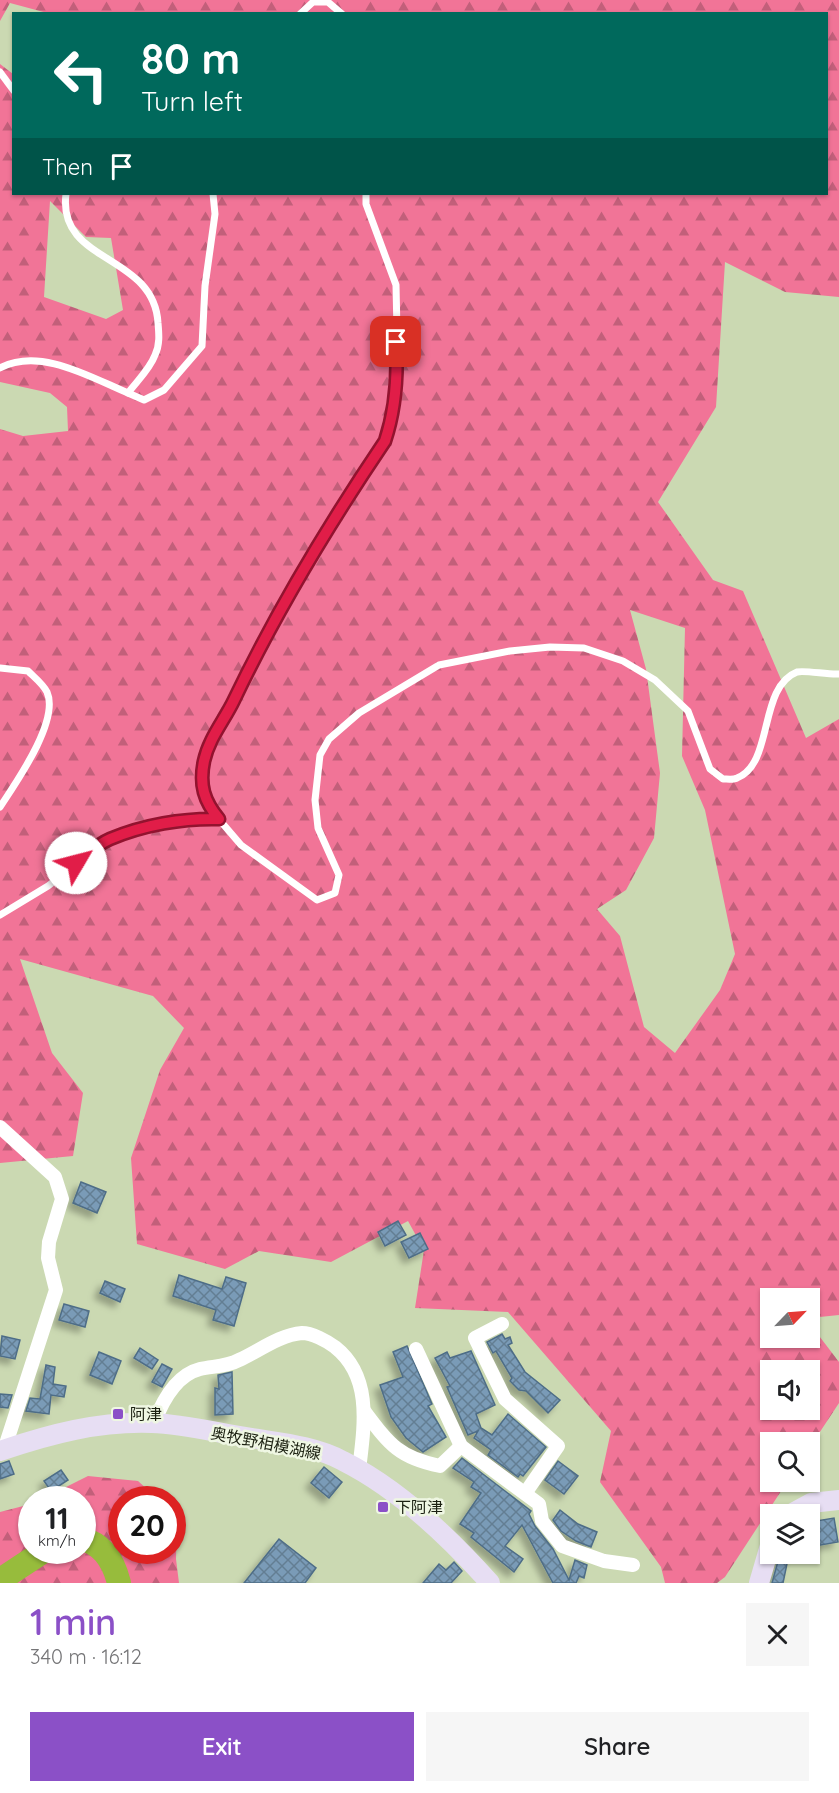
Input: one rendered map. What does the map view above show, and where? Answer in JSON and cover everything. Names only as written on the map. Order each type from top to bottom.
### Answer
[{"type":"main road","name":"奥牧野相模湖線","points":[[2,1450],[75,1429],[116,1423],[154,1423],[304,1447],[341,1460],[409,1505],[471,1562],[490,1583]]},
{"type":"main road","points":[[809,1504],[839,1500]]},
{"type":"main road","points":[[759,1583],[765,1564]]},
{"type":"street","points":[[0,1126],[55,1177],[62,1199],[49,1242],[48,1258],[56,1290],[2,1450]]},
{"type":"street","points":[[502,1324],[475,1338],[505,1399],[558,1446],[526,1492]]},
{"type":"street","points":[[154,1423],[161,1405],[182,1378],[199,1369],[219,1368],[238,1361],[272,1343],[304,1333],[328,1341],[347,1356],[358,1376],[365,1412],[359,1470]]},
{"type":"street","points":[[416,1349],[461,1446],[526,1492],[539,1504],[542,1521],[562,1546],[604,1561],[633,1565]]},
{"type":"street","points":[[365,1412],[392,1447],[415,1461],[440,1466],[461,1446]]},
{"type":"lane","points":[[302,12],[313,2],[328,2],[340,12]]},
{"type":"lane","points":[[0,72],[12,88]]},
{"type":"lane","points":[[66,195],[64,204],[69,226],[81,241],[137,278],[157,309],[159,339],[155,356],[128,393]]},
{"type":"lane","points":[[0,368],[15,360],[39,361],[76,371],[144,400],[164,390],[202,346],[205,286],[215,214],[213,195]]},
{"type":"lane","points":[[366,195],[366,204],[396,285],[398,378],[392,419],[385,441],[268,628],[230,709],[213,737],[204,760],[201,779],[205,803],[219,819],[257,857],[279,870],[317,900],[327,898],[335,893],[339,875],[318,828],[315,800],[320,755],[329,739],[359,713],[439,664],[510,651],[550,647],[584,648],[623,661],[655,680],[688,711],[710,769],[723,779],[737,778],[754,764],[779,688],[786,680],[799,672],[839,674]]},
{"type":"lane","points":[[0,668],[28,671],[47,693],[48,703],[43,731],[32,758],[0,807]]},
{"type":"lane","points":[[0,915],[48,886],[109,839],[184,820],[219,819]]},
{"type":"green space","points":[[0,0],[839,0],[839,297],[785,292],[725,262],[716,407],[658,502],[713,580],[743,591],[806,738],[839,719],[839,1315],[820,1317],[820,1288],[760,1288],[760,1348],[820,1348],[820,1337],[839,1362],[839,1403],[820,1432],[760,1432],[760,1492],[780,1492],[773,1504],[760,1504],[760,1523],[725,1577],[717,1583],[665,1583],[661,1567],[600,1482],[611,1431],[508,1312],[415,1308],[424,1250],[408,1221],[331,1262],[259,1251],[225,1269],[137,1244],[131,1158],[160,1070],[184,1028],[153,996],[20,959],[52,1053],[83,1093],[73,1156],[0,1163],[0,429],[23,436],[68,431],[67,407],[50,393],[0,382],[0,64],[12,73],[12,195],[828,195],[828,12],[44,12],[10,3],[0,21]],"holes":[[[50,201],[86,237],[111,238],[123,310],[106,319],[44,297]],[[630,610],[685,628],[682,756],[705,810],[735,954],[720,990],[675,1053],[644,1027],[620,936],[597,909],[626,890],[654,838],[660,773],[646,669]]]},
{"type":"green space","points":[[88,1476],[138,1481],[144,1486],[108,1486],[108,1564],[177,1564],[179,1583],[0,1583],[0,1512],[18,1507],[18,1564],[96,1564],[96,1486],[68,1486]]},
{"type":"building","points":[[81,1182],[106,1192],[97,1213],[73,1203]]},
{"type":"building","points":[[398,1221],[406,1235],[385,1246],[378,1232]]},
{"type":"building","points":[[420,1233],[428,1249],[409,1258],[401,1242]]},
{"type":"building","points":[[179,1275],[222,1289],[226,1277],[246,1283],[234,1326],[213,1320],[216,1310],[173,1296]]},
{"type":"building","points":[[105,1281],[125,1289],[120,1302],[100,1293]]},
{"type":"building","points":[[64,1304],[89,1311],[85,1327],[59,1320]]},
{"type":"building","points":[[502,1334],[505,1339],[510,1337],[512,1343],[508,1345],[525,1372],[560,1400],[548,1413],[526,1391],[519,1390],[510,1381],[512,1378],[496,1351],[493,1353],[487,1342]]},
{"type":"building","points":[[2,1336],[20,1340],[15,1359],[0,1356]]},
{"type":"building","points":[[407,1346],[432,1404],[428,1406],[446,1437],[423,1452],[406,1438],[391,1417],[380,1385],[403,1377],[393,1352]]},
{"type":"building","points":[[140,1348],[158,1360],[152,1369],[134,1358]]},
{"type":"building","points":[[471,1351],[495,1405],[476,1414],[481,1428],[492,1435],[508,1414],[546,1447],[523,1476],[520,1474],[518,1477],[488,1455],[491,1450],[474,1438],[478,1431],[468,1435],[447,1387],[450,1386],[435,1358],[447,1352],[450,1358]]},
{"type":"building","points":[[99,1352],[121,1361],[112,1384],[90,1375]]},
{"type":"building","points":[[162,1364],[172,1369],[162,1387],[152,1382]]},
{"type":"building","points":[[46,1365],[55,1367],[53,1384],[66,1386],[64,1397],[51,1395],[49,1414],[26,1411],[30,1398],[40,1399]]},
{"type":"building","points":[[232,1372],[233,1414],[215,1415],[215,1388],[219,1389],[218,1375]]},
{"type":"building","points":[[0,1394],[12,1395],[8,1408],[0,1407]]},
{"type":"building","points":[[462,1458],[531,1511],[529,1514],[535,1526],[553,1549],[569,1580],[575,1560],[587,1565],[584,1578],[579,1576],[576,1583],[553,1583],[522,1525],[505,1546],[523,1559],[514,1572],[471,1537],[474,1533],[460,1524],[481,1493],[471,1487],[474,1482],[453,1468]]},
{"type":"building","points":[[9,1461],[14,1474],[0,1479],[0,1464]]},
{"type":"building","points":[[558,1461],[578,1476],[564,1494],[545,1480]]},
{"type":"building","points":[[324,1467],[342,1482],[329,1498],[311,1483]]},
{"type":"building","points":[[61,1470],[68,1480],[59,1486],[48,1486],[44,1481]]},
{"type":"building","points":[[560,1510],[578,1524],[597,1532],[591,1547],[561,1531],[553,1520]]},
{"type":"building","points":[[834,1518],[838,1542],[820,1545],[820,1520]]},
{"type":"building","points":[[279,1539],[316,1568],[305,1583],[244,1583]]},
{"type":"building","points":[[454,1562],[462,1571],[451,1583],[423,1583],[439,1564],[446,1570]]},
{"type":"building","points":[[777,1564],[787,1564],[783,1583],[772,1583]]},
{"type":"waterway","points":[[96,1545],[107,1555],[119,1583]]},
{"type":"waterway","points":[[0,1580],[24,1564]]},
{"type":"place","name":"阿津","points":[[118,1414]]},
{"type":"place","name":"下阿津","points":[[383,1507]]},
{"type":"route","points":[[76,863],[109,839],[154,826],[194,819],[219,819],[205,803],[201,779],[204,760],[213,737],[230,709],[268,628],[385,441],[392,419],[398,378],[396,342]]}]
